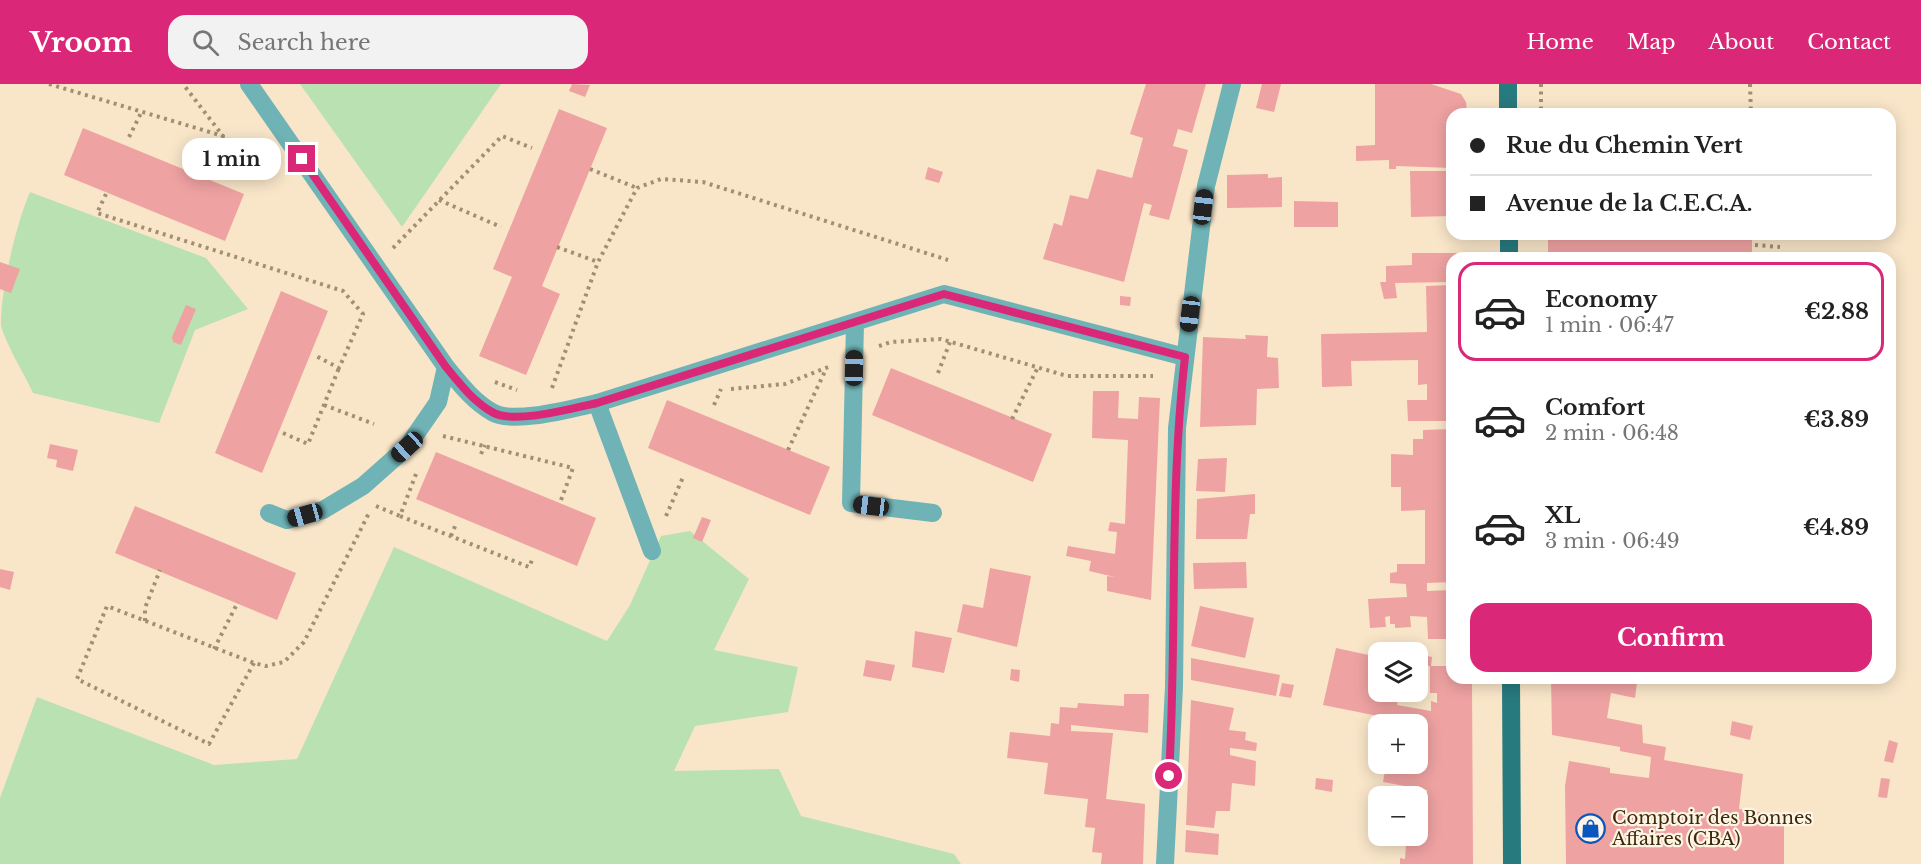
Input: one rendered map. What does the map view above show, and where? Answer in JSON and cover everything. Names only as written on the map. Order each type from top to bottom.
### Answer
[{"type":"main road","points":[[1508,84],[1508,108]]},
{"type":"main road","points":[[1511,684],[1512,864]]},
{"type":"street","points":[[249,84],[446,367],[469,395],[495,414],[541,416],[597,403],[855,324],[944,294],[1185,357]]},
{"type":"street","points":[[1165,864],[1174,687],[1177,428],[1206,186],[1232,84]]},
{"type":"street","points":[[855,324],[851,503],[933,513]]},
{"type":"street","points":[[269,513],[286,520],[323,510],[363,486],[407,447],[438,402],[446,367]]},
{"type":"street","points":[[597,403],[652,550]]},
{"type":"path","points":[[49,84],[223,136]]},
{"type":"path","points":[[183,84],[223,136]]},
{"type":"path","points":[[1541,84],[1541,108]]},
{"type":"path","points":[[1750,84],[1751,108]]},
{"type":"path","points":[[129,137],[141,113]]},
{"type":"path","points":[[208,164],[223,136]]},
{"type":"path","points":[[386,255],[502,136],[532,148]]},
{"type":"path","points":[[590,169],[637,188]]},
{"type":"path","points":[[560,391],[550,394],[598,262],[637,188],[661,179],[703,182],[948,260]]},
{"type":"path","points":[[105,194],[97,213],[343,291],[363,314],[308,444],[283,433]]},
{"type":"path","points":[[439,201],[501,227]]},
{"type":"path","points":[[1755,245],[1780,247]]},
{"type":"path","points":[[557,247],[598,262]]},
{"type":"path","points":[[869,349],[891,342],[941,339],[1067,376],[1110,374],[1159,376]]},
{"type":"path","points":[[938,373],[950,342]]},
{"type":"path","points":[[316,356],[339,368]]},
{"type":"path","points":[[713,389],[785,384],[840,363]]},
{"type":"path","points":[[789,450],[826,368]]},
{"type":"path","points":[[1012,419],[1037,368]]},
{"type":"path","points":[[714,405],[721,389]]},
{"type":"path","points":[[324,405],[374,424]]},
{"type":"path","points":[[440,436],[573,468],[561,500]]},
{"type":"path","points":[[480,454],[485,445]]},
{"type":"path","points":[[400,516],[419,465]]},
{"type":"path","points":[[660,514],[667,517],[684,475]]},
{"type":"path","points":[[254,663],[209,744],[77,679],[107,606],[254,663],[266,666],[284,662],[304,642],[373,505],[529,567],[533,558]]},
{"type":"path","points":[[451,536],[456,524]]},
{"type":"path","points":[[145,621],[145,608],[159,570]]},
{"type":"path","points":[[214,649],[238,603]]},
{"type":"green space","points":[[300,84],[501,84],[402,227]]},
{"type":"green space","points":[[30,192],[206,258],[248,309],[195,330],[159,423],[33,393],[1,326],[3,296],[10,259],[19,222]]},
{"type":"green space","points":[[690,531],[749,579],[714,650],[798,667],[788,712],[695,726],[674,771],[779,769],[801,816],[954,854],[961,864],[0,864],[0,798],[37,697],[214,765],[297,759],[394,547],[607,641],[630,605],[661,536]]},
{"type":"building","points":[[572,84],[590,85],[585,97],[569,91]]},
{"type":"building","points":[[1146,84],[1206,84],[1192,133],[1178,129],[1173,146],[1188,150],[1169,220],[1149,215],[1152,205],[1144,203],[1124,282],[1043,259],[1054,223],[1062,226],[1070,195],[1088,199],[1097,169],[1132,178],[1143,138],[1130,134]]},
{"type":"building","points":[[1262,84],[1281,84],[1274,112],[1256,108]]},
{"type":"building","points":[[1375,84],[1431,84],[1461,94],[1466,102],[1466,108],[1446,108],[1446,168],[1396,166],[1396,169],[1389,169],[1389,160],[1356,161],[1356,146],[1375,145]]},
{"type":"building","points":[[559,109],[607,128],[542,286],[560,294],[526,375],[479,356],[512,277],[493,269]]},
{"type":"building","points":[[83,128],[244,194],[225,241],[64,175]]},
{"type":"building","points":[[928,167],[943,172],[939,183],[925,179]]},
{"type":"building","points":[[1410,171],[1446,171],[1446,216],[1411,217]]},
{"type":"building","points":[[1268,174],[1268,178],[1282,177],[1282,207],[1227,208],[1227,175]]},
{"type":"building","points":[[1294,201],[1338,202],[1338,227],[1294,227]]},
{"type":"building","points":[[1548,240],[1752,240],[1752,252],[1548,252]]},
{"type":"building","points":[[1412,253],[1446,253],[1446,282],[1395,283],[1397,298],[1384,299],[1380,282],[1386,282],[1386,266],[1412,265]]},
{"type":"building","points":[[0,262],[20,269],[11,293],[0,289]]},
{"type":"building","points":[[1446,285],[1446,421],[1408,421],[1407,400],[1427,400],[1427,384],[1418,385],[1418,360],[1351,361],[1352,386],[1322,387],[1321,334],[1427,332],[1426,286]]},
{"type":"building","points":[[281,291],[328,311],[262,473],[215,453]]},
{"type":"building","points":[[1120,296],[1131,297],[1130,306],[1120,305]]},
{"type":"building","points":[[186,305],[196,309],[181,345],[173,342],[172,337]]},
{"type":"building","points":[[1245,335],[1268,336],[1267,357],[1278,358],[1279,388],[1257,389],[1256,425],[1200,427],[1203,337],[1246,339]]},
{"type":"building","points":[[891,368],[1052,434],[1033,482],[872,415]]},
{"type":"building","points":[[1093,391],[1119,391],[1118,418],[1138,419],[1139,397],[1160,398],[1151,600],[1107,591],[1107,576],[1115,577],[1089,571],[1091,561],[1066,556],[1068,546],[1115,554],[1117,532],[1108,531],[1110,522],[1125,524],[1128,440],[1092,438]]},
{"type":"building","points":[[667,400],[830,467],[810,515],[648,448]]},
{"type":"building","points":[[1446,429],[1446,582],[1427,583],[1427,591],[1446,590],[1446,639],[1428,639],[1427,617],[1410,616],[1411,627],[1395,628],[1395,624],[1390,624],[1390,616],[1385,617],[1386,627],[1370,628],[1368,599],[1407,597],[1406,584],[1390,583],[1390,573],[1397,572],[1397,564],[1425,564],[1425,510],[1401,511],[1401,487],[1391,487],[1391,454],[1413,455],[1413,439],[1423,439],[1423,430]]},
{"type":"building","points":[[50,444],[78,450],[73,471],[56,467],[57,460],[47,458]]},
{"type":"building","points":[[436,452],[596,518],[577,566],[416,499]]},
{"type":"building","points":[[1227,458],[1225,492],[1196,491],[1198,459]]},
{"type":"building","points":[[1255,494],[1255,514],[1250,514],[1247,539],[1196,539],[1197,499]]},
{"type":"building","points":[[135,506],[296,573],[277,620],[115,553]]},
{"type":"building","points":[[702,517],[711,520],[702,542],[693,538]]},
{"type":"building","points":[[1246,562],[1247,588],[1194,589],[1193,563]]},
{"type":"building","points":[[990,568],[1031,576],[1017,647],[957,632],[963,604],[983,608]]},
{"type":"building","points":[[0,569],[14,572],[10,590],[0,587]]},
{"type":"building","points":[[1200,606],[1254,618],[1245,658],[1191,646]]},
{"type":"building","points":[[915,631],[952,638],[944,673],[912,667]]},
{"type":"building","points":[[1336,648],[1368,655],[1368,702],[1397,702],[1397,705],[1431,711],[1431,701],[1437,703],[1437,693],[1430,693],[1428,656],[1432,657],[1431,666],[1446,666],[1446,684],[1472,684],[1473,864],[1400,864],[1400,858],[1405,859],[1406,846],[1428,846],[1428,786],[1405,786],[1383,782],[1384,774],[1428,774],[1428,714],[1368,714],[1323,705]]},
{"type":"building","points":[[1191,658],[1280,675],[1276,696],[1191,680]]},
{"type":"building","points":[[866,660],[895,665],[891,681],[863,676]]},
{"type":"building","points":[[1011,669],[1020,670],[1019,682],[1010,680]]},
{"type":"building","points":[[1282,683],[1294,685],[1291,698],[1279,696]]},
{"type":"building","points":[[1551,684],[1637,684],[1635,698],[1611,693],[1607,718],[1642,725],[1643,743],[1666,747],[1664,760],[1743,774],[1739,809],[1784,816],[1784,864],[1566,864],[1565,786],[1569,761],[1610,768],[1610,773],[1649,778],[1651,757],[1620,751],[1620,747],[1552,735]]},
{"type":"building","points":[[1124,694],[1149,694],[1148,733],[1071,725],[1071,731],[1113,733],[1106,799],[1145,804],[1143,864],[1101,864],[1102,853],[1092,852],[1095,828],[1085,827],[1088,799],[1044,794],[1048,763],[1007,758],[1010,732],[1050,736],[1051,723],[1059,724],[1060,707],[1077,708],[1078,703],[1124,706]]},
{"type":"building","points":[[1191,700],[1234,708],[1229,730],[1246,732],[1245,740],[1257,743],[1256,751],[1230,748],[1230,755],[1256,761],[1255,786],[1232,783],[1230,811],[1216,811],[1214,828],[1186,825]]},
{"type":"building","points":[[1732,721],[1753,726],[1750,740],[1730,735]]},
{"type":"building","points":[[1889,740],[1898,743],[1893,763],[1884,761]]},
{"type":"building","points":[[1316,778],[1333,780],[1332,792],[1315,789]]},
{"type":"building","points":[[1881,778],[1890,779],[1887,798],[1878,797]]},
{"type":"building","points":[[1186,830],[1219,834],[1218,855],[1185,852]]},
{"type":"place","name":"Comptoir des Bonnes Affaires (CBA)","points":[[1591,828]]},
{"type":"route","points":[[302,159],[446,367],[469,395],[495,414],[541,416],[597,403],[855,324],[944,294],[1185,357],[1177,428],[1174,687],[1169,776]]}]
